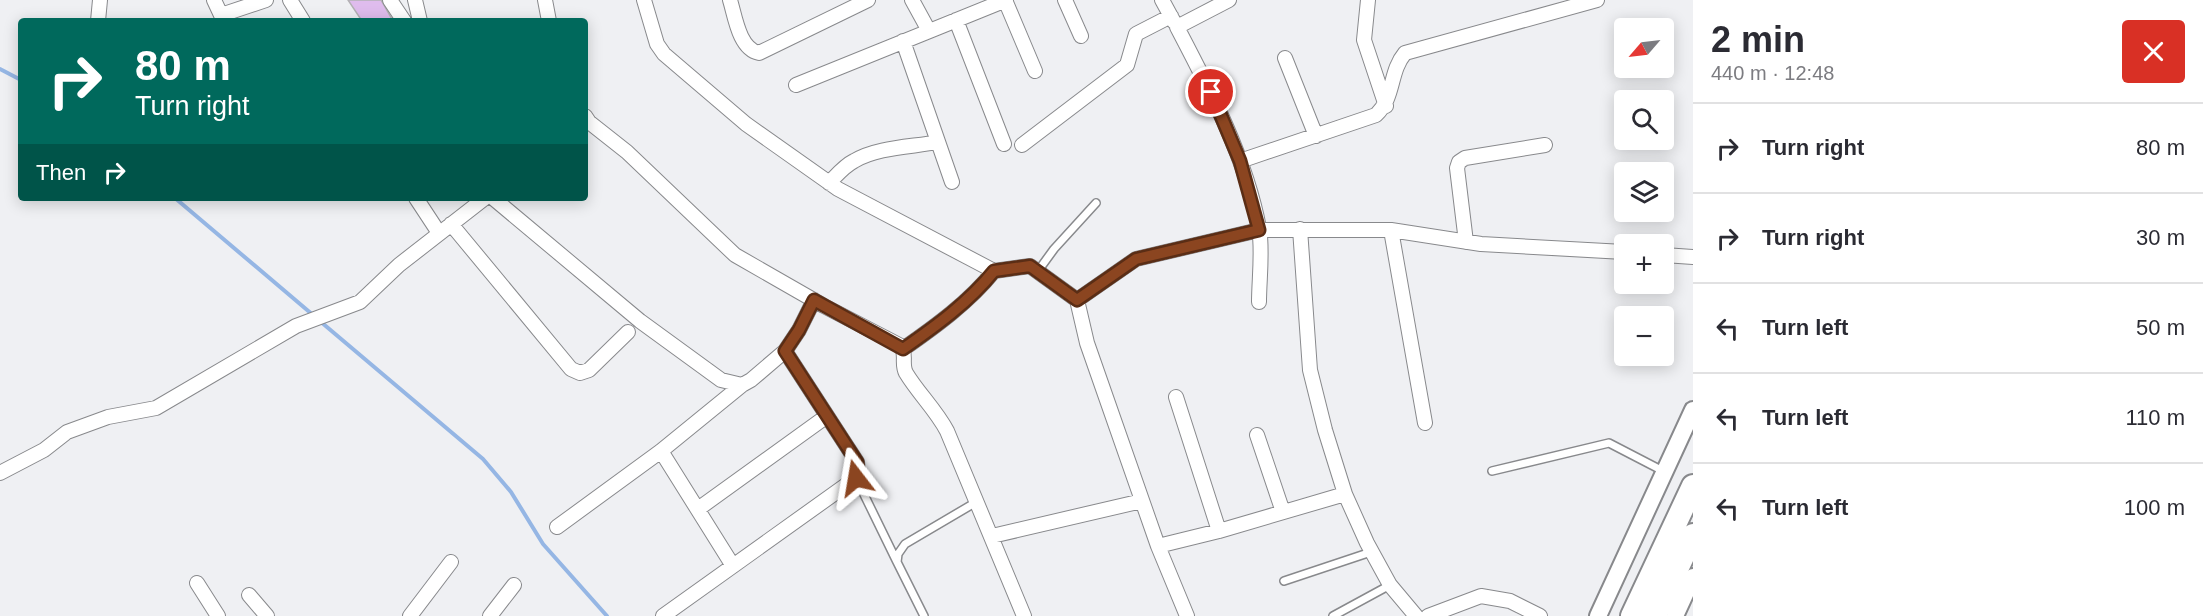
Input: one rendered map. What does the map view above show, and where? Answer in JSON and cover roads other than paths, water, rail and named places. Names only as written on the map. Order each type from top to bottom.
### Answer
[{"type":"highway","points":[[1632,616],[1693,486]]},
{"type":"highway","points":[[1655,616],[1693,535]]},
{"type":"street","points":[[98,18],[100,0]]},
{"type":"street","points":[[213,0],[216,18],[266,0]]},
{"type":"street","points":[[390,0],[402,18]]},
{"type":"street","points":[[415,0],[419,18]]},
{"type":"street","points":[[545,0],[548,18]]},
{"type":"street","points":[[644,0],[657,44],[664,54],[746,124],[829,183],[994,271],[1030,266],[1077,300],[1087,343],[1158,546],[1187,616]]},
{"type":"street","points":[[730,0],[748,48],[759,53],[868,0]]},
{"type":"street","points":[[912,0],[929,31]]},
{"type":"street","points":[[796,85],[956,20],[972,6],[1006,0],[1035,71]]},
{"type":"street","points":[[1065,0],[1081,36]]},
{"type":"street","points":[[1162,0],[1211,92],[1240,161],[1259,230],[1259,302]]},
{"type":"street","points":[[1022,146],[1126,65],[1136,34],[1229,0]]},
{"type":"street","points":[[1368,0],[1364,40],[1386,106]]},
{"type":"street","points":[[1240,161],[1376,115],[1386,106],[1398,61],[1405,53],[1597,0]]},
{"type":"street","points":[[297,2],[302,18]]},
{"type":"street","points":[[956,20],[1004,144]]},
{"type":"street","points":[[903,42],[952,182]]},
{"type":"street","points":[[1285,58],[1316,136]]},
{"type":"street","points":[[588,123],[627,152],[735,255],[903,349]]},
{"type":"street","points":[[829,183],[841,170],[864,156],[938,142]]},
{"type":"street","points":[[1466,242],[1456,168],[1459,162],[1465,158],[1545,145]]},
{"type":"street","points":[[418,201],[439,233]]},
{"type":"street","points":[[0,473],[44,450],[68,432],[108,417],[156,408],[296,326],[360,302],[399,265],[476,201]]},
{"type":"street","points":[[497,201],[640,321],[721,380],[742,385]]},
{"type":"street","points":[[451,224],[572,369],[580,373],[589,370],[628,332]]},
{"type":"street","points":[[1300,229],[1310,370],[1325,430],[1345,494],[1371,552],[1390,585],[1416,616]]},
{"type":"street","points":[[1077,300],[1136,259],[1259,230],[1391,230],[1466,242],[1614,251]]},
{"type":"street","points":[[1391,230],[1425,423]]},
{"type":"street","points":[[1674,256],[1693,257]]},
{"type":"street","points":[[903,349],[930,331],[979,289],[994,271]]},
{"type":"street","points":[[557,526],[661,451],[785,351],[814,300]]},
{"type":"street","points":[[903,349],[904,369],[941,419],[978,501],[1024,616]]},
{"type":"street","points":[[663,616],[856,478],[857,462],[785,351]]},
{"type":"street","points":[[1176,397],[1219,531]]},
{"type":"street","points":[[1598,616],[1693,410]]},
{"type":"street","points":[[698,509],[827,416]]},
{"type":"street","points":[[1257,435],[1283,512]]},
{"type":"street","points":[[661,451],[733,566]]},
{"type":"street","points":[[1158,546],[1219,531],[1345,494]]},
{"type":"street","points":[[992,536],[1142,501]]},
{"type":"street","points":[[410,616],[451,562]]},
{"type":"street","points":[[1675,616],[1693,577]]},
{"type":"street","points":[[197,583],[218,616]]},
{"type":"street","points":[[490,616],[514,585]]},
{"type":"street","points":[[249,595],[267,616]]},
{"type":"street","points":[[1428,616],[1481,596],[1510,601],[1540,616]]},
{"type":"lane","points":[[1038,271],[1054,249],[1096,203]]},
{"type":"lane","points":[[1492,471],[1609,443],[1665,472]]},
{"type":"lane","points":[[856,478],[924,616]]},
{"type":"lane","points":[[897,562],[898,554],[905,544],[978,501]]},
{"type":"lane","points":[[1284,581],[1371,552]]},
{"type":"lane","points":[[1333,616],[1390,585]]},
{"type":"waterway","points":[[0,69],[18,78]]},
{"type":"waterway","points":[[179,201],[313,315]]},
{"type":"waterway","points":[[321,322],[483,459],[511,492],[543,544],[607,616]]}]
